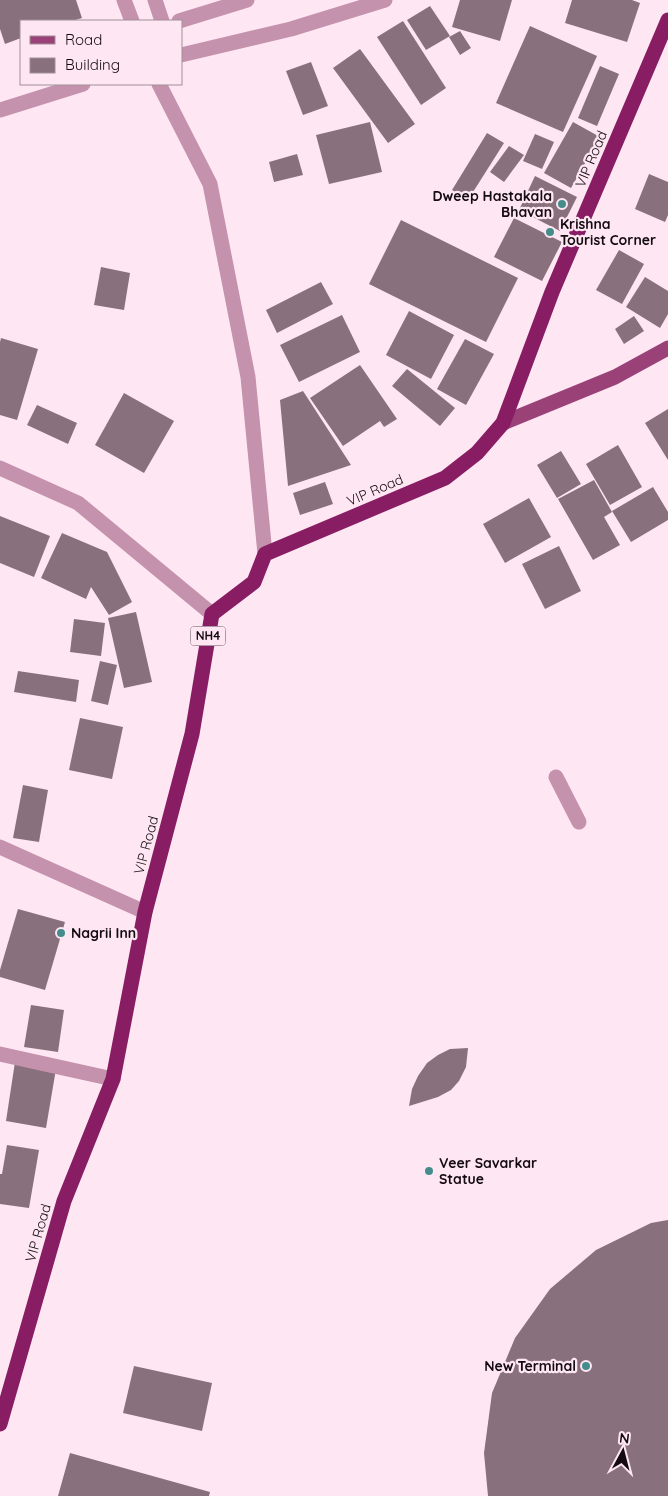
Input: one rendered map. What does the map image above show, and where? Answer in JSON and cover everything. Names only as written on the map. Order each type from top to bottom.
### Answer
[{"type":"highway","name":"VIP Road","points":[[265,554],[445,478],[477,453],[503,424],[552,292],[668,20]]},
{"type":"highway","name":"NH4","points":[[212,614],[254,582],[265,554]]},
{"type":"highway","name":"VIP Road","points":[[0,1424],[64,1202],[113,1079],[145,912],[192,734],[212,614]]},
{"type":"main road","name":"VIP Road","points":[[503,424],[616,377],[668,348]]},
{"type":"street","points":[[124,0],[132,20]]},
{"type":"street","points":[[154,0],[162,20]]},
{"type":"street","points":[[182,20],[247,0]]},
{"type":"street","points":[[182,55],[291,29],[385,0]]},
{"type":"street","points":[[0,110],[80,85]]},
{"type":"street","points":[[160,85],[210,184],[248,376],[265,554]]},
{"type":"street","points":[[0,468],[78,502],[212,614]]},
{"type":"street","points":[[556,777],[579,822]]},
{"type":"street","points":[[0,847],[145,912]]},
{"type":"street","points":[[0,1054],[113,1079]]},
{"type":"building","points":[[0,0],[76,0],[82,18],[75,20],[20,20],[20,38],[5,44],[0,29]]},
{"type":"building","points":[[460,0],[512,0],[500,41],[452,27]]},
{"type":"building","points":[[572,0],[632,0],[640,3],[627,42],[565,23]]},
{"type":"building","points":[[430,6],[450,36],[426,50],[407,20]]},
{"type":"building","points":[[403,21],[446,88],[421,105],[377,37]]},
{"type":"building","points":[[530,26],[597,56],[563,132],[496,103]]},
{"type":"building","points":[[460,31],[471,48],[460,55],[449,37]]},
{"type":"building","points":[[360,49],[415,124],[388,143],[333,68]]},
{"type":"building","points":[[311,62],[328,106],[303,115],[286,71]]},
{"type":"building","points":[[600,66],[619,74],[597,126],[578,118]]},
{"type":"building","points":[[370,122],[382,172],[329,184],[316,135]]},
{"type":"building","points":[[573,122],[600,137],[571,188],[544,173]]},
{"type":"building","points":[[487,133],[504,143],[468,200],[452,190]]},
{"type":"building","points":[[535,134],[554,142],[542,169],[523,161]]},
{"type":"building","points":[[509,146],[524,155],[504,182],[490,172]]},
{"type":"building","points":[[297,154],[303,175],[274,182],[269,162]]},
{"type":"building","points":[[649,174],[668,182],[668,215],[665,222],[635,209]]},
{"type":"building","points":[[535,176],[577,197],[560,231],[519,210]]},
{"type":"building","points":[[514,218],[562,242],[542,281],[494,257]]},
{"type":"building","points":[[401,220],[518,278],[486,342],[369,284]]},
{"type":"building","points":[[619,250],[644,264],[622,304],[596,290]]},
{"type":"building","points":[[101,267],[130,273],[124,310],[94,305]]},
{"type":"building","points":[[645,277],[668,291],[668,314],[660,328],[626,307]]},
{"type":"building","points":[[321,282],[333,304],[277,333],[266,310]]},
{"type":"building","points":[[409,311],[454,335],[431,379],[386,355]]},
{"type":"building","points":[[342,315],[360,352],[299,382],[280,345]]},
{"type":"building","points":[[634,316],[644,331],[624,344],[615,329]]},
{"type":"building","points":[[1,338],[38,349],[17,420],[0,415]]},
{"type":"building","points":[[465,339],[494,354],[466,405],[437,389]]},
{"type":"building","points":[[360,365],[397,419],[384,427],[380,421],[343,446],[310,398]]},
{"type":"building","points":[[407,369],[455,408],[440,426],[392,386]]},
{"type":"building","points":[[303,391],[351,465],[288,486],[280,400]]},
{"type":"building","points":[[124,393],[174,421],[144,473],[95,445]]},
{"type":"building","points":[[37,405],[77,423],[68,444],[27,425]]},
{"type":"building","points":[[668,409],[668,460],[645,423]]},
{"type":"building","points":[[618,445],[642,487],[610,505],[586,464]]},
{"type":"building","points":[[561,451],[581,484],[557,498],[537,465]]},
{"type":"building","points":[[594,480],[612,512],[604,517],[620,545],[593,560],[558,499]]},
{"type":"building","points":[[325,482],[333,504],[300,515],[293,493]]},
{"type":"building","points":[[653,487],[668,512],[668,520],[631,542],[612,511]]},
{"type":"building","points":[[529,498],[551,537],[505,563],[483,524]]},
{"type":"building","points":[[0,516],[50,536],[34,577],[0,563]]},
{"type":"building","points":[[62,533],[107,552],[132,602],[109,615],[91,587],[86,599],[41,578]]},
{"type":"building","points":[[559,546],[581,591],[545,609],[522,564]]},
{"type":"building","points":[[136,612],[152,682],[124,688],[108,618]]},
{"type":"building","points":[[74,619],[105,623],[101,656],[70,652]]},
{"type":"building","points":[[100,661],[117,665],[108,705],[91,701]]},
{"type":"building","points":[[18,671],[79,680],[76,702],[14,692]]},
{"type":"building","points":[[80,718],[123,727],[112,779],[69,770]]},
{"type":"building","points":[[23,785],[48,790],[39,842],[13,838]]},
{"type":"building","points":[[18,909],[65,922],[45,990],[0,977],[0,970]]},
{"type":"building","points":[[31,1005],[64,1010],[58,1052],[24,1047]]},
{"type":"building","points":[[468,1048],[466,1067],[459,1081],[451,1090],[438,1097],[409,1106],[412,1089],[427,1063],[450,1049]]},
{"type":"building","points":[[15,1062],[56,1069],[46,1128],[6,1121]]},
{"type":"building","points":[[7,1145],[39,1150],[29,1208],[0,1204],[0,1174],[2,1174]]},
{"type":"building","name":"New Terminal","points":[[668,1220],[668,1496],[488,1496],[484,1453],[492,1393],[515,1338],[550,1289],[596,1250],[651,1223]]},
{"type":"building","points":[[134,1366],[212,1383],[202,1431],[123,1413]]},
{"type":"building","points":[[70,1453],[210,1492],[209,1496],[58,1496]]},
{"type":"place","name":"Dweep Hastakala Bhavan","points":[[562,204]]},
{"type":"place","name":"Krishna Tourist Corner","points":[[550,232]]},
{"type":"place","name":"Nagrii Inn","points":[[61,933]]},
{"type":"place","name":"Veer Savarkar Statue","points":[[429,1171]]},
{"type":"place","name":"New Terminal","points":[[586,1366]]}]
